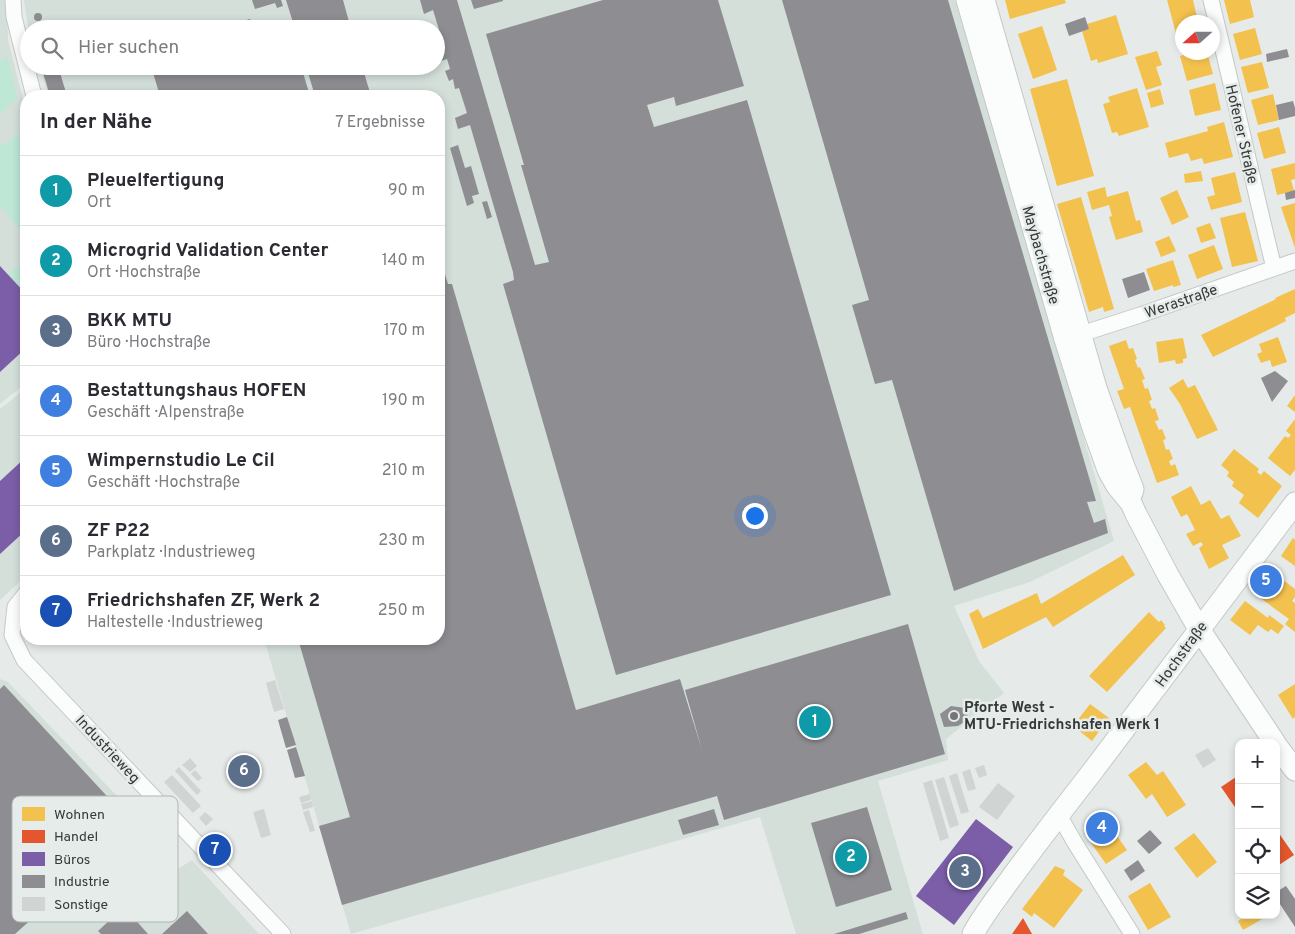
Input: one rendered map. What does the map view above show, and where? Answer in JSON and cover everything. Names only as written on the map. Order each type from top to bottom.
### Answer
[{"type":"main road","name":"Maybachstraße","points":[[967,0],[992,58],[1073,337],[1096,388],[1133,489],[1131,503],[1168,575],[1199,629],[1285,754]]},
{"type":"main road","name":"Maybachstraße","points":[[984,0],[992,58]]},
{"type":"main road","name":"Hochstraße","points":[[972,931],[1037,842],[1156,689],[1295,503]]},
{"type":"street","points":[[13,0],[14,17],[20,41]]},
{"type":"street","name":"Hofener Straße","points":[[1211,0],[1238,110],[1256,198],[1274,268]]},
{"type":"street","points":[[29,75],[32,90]]},
{"type":"street","name":"Werastraße","points":[[1073,337],[1295,261]]},
{"type":"street","name":"Industrieweg","points":[[20,601],[15,608],[12,634],[24,660],[153,796]]},
{"type":"street","points":[[1059,815],[1132,934]]},
{"type":"street","name":"Industrieweg","points":[[178,823],[283,934]]},
{"type":"shaded area","points":[[0,0],[7,0],[8,40],[21,90],[20,388],[0,404]]},
{"type":"shaded area","points":[[24,0],[955,0],[1114,541],[1030,582],[954,606],[979,661],[1004,693],[946,739],[948,760],[878,781],[923,934],[796,934],[760,817],[351,934],[266,645],[445,645],[445,90],[46,90],[42,75],[445,75],[445,20],[27,20]]},
{"type":"shaded area","points":[[20,393],[20,582],[0,600],[0,409]]},
{"type":"shaded area","points":[[0,679],[8,682],[117,796],[12,796],[12,922],[178,922],[178,869],[192,860],[259,934],[0,934]]},
{"type":"green space","points":[[7,55],[17,98],[0,115],[0,62]]},
{"type":"green space","points":[[17,134],[20,134],[20,229],[0,206],[0,145],[4,146]]},
{"type":"green space","points":[[17,266],[20,269],[20,287],[8,274]]},
{"type":"building: Wohnen","points":[[1005,0],[1065,0],[1066,3],[1010,19]]},
{"type":"building: Wohnen","points":[[1167,0],[1193,0],[1196,15],[1175,15],[1175,30]]},
{"type":"building: Wohnen","points":[[1224,0],[1250,0],[1254,17],[1230,24]]},
{"type":"building: Wohnen","points":[[1116,15],[1128,54],[1098,63],[1097,59],[1091,61],[1082,31],[1089,29],[1087,24]]},
{"type":"building: Wohnen","points":[[1042,26],[1057,70],[1033,79],[1018,34]]},
{"type":"building: Wohnen","points":[[1255,28],[1262,54],[1240,60],[1233,34]]},
{"type":"building: Wohnen","points":[[1157,51],[1162,65],[1156,67],[1162,85],[1146,90],[1135,57]]},
{"type":"building: Wohnen","points":[[1181,60],[1209,60],[1213,74],[1187,81]]},
{"type":"building: Wohnen","points":[[1262,62],[1269,88],[1248,93],[1241,67]]},
{"type":"building: Wohnen","points":[[1067,79],[1094,176],[1057,186],[1030,89]]},
{"type":"building: Wohnen","points":[[1215,83],[1221,110],[1195,116],[1189,90]]},
{"type":"building: Wohnen","points":[[1137,88],[1149,127],[1119,136],[1117,132],[1112,133],[1103,104],[1110,102],[1108,97]]},
{"type":"building: Wohnen","points":[[1160,89],[1164,104],[1151,108],[1147,93]]},
{"type":"building: Wohnen","points":[[1273,94],[1279,120],[1258,125],[1251,100]]},
{"type":"building: Wohnen","points":[[1224,122],[1233,157],[1204,164],[1202,158],[1191,161],[1188,153],[1169,158],[1165,143],[1208,131],[1207,127]]},
{"type":"building: Wohnen","points":[[1279,127],[1286,153],[1264,159],[1257,133]]},
{"type":"building: Wohnen","points":[[1295,163],[1295,179],[1291,180],[1294,191],[1277,195],[1271,169]]},
{"type":"building: Wohnen","points":[[1201,171],[1203,181],[1185,183],[1184,174]]},
{"type":"building: Wohnen","points":[[1235,172],[1242,202],[1211,210],[1207,197],[1215,195],[1211,178]]},
{"type":"building: Wohnen","points":[[1105,187],[1107,197],[1128,191],[1136,221],[1140,220],[1143,232],[1116,240],[1109,217],[1112,216],[1109,205],[1092,210],[1087,192]]},
{"type":"building: Wohnen","points":[[1177,190],[1189,217],[1172,225],[1160,198]]},
{"type":"building: Wohnen","points":[[1081,197],[1114,309],[1104,312],[1103,307],[1089,312],[1057,204]]},
{"type":"building: Wohnen","points":[[1295,203],[1295,248],[1281,207]]},
{"type":"building: Wohnen","points":[[1245,212],[1258,261],[1232,267],[1220,218]]},
{"type":"building: Wohnen","points":[[1210,223],[1216,238],[1201,243],[1196,228]]},
{"type":"building: Wohnen","points":[[1169,236],[1176,251],[1161,257],[1155,242]]},
{"type":"building: Wohnen","points":[[1214,245],[1223,269],[1197,279],[1188,255]]},
{"type":"building: Wohnen","points":[[1173,260],[1181,285],[1173,287],[1173,285],[1154,291],[1146,269]]},
{"type":"building: Wohnen","points":[[1295,289],[1295,313],[1285,318],[1286,321],[1213,357],[1201,335]]},
{"type":"building: Wohnen","points":[[1278,337],[1287,362],[1272,367],[1270,360],[1261,363],[1257,354],[1262,352],[1259,344]]},
{"type":"building: Wohnen","points":[[1183,338],[1187,358],[1183,359],[1183,363],[1176,364],[1175,360],[1159,363],[1156,342]]},
{"type":"building: Wohnen","points":[[1126,340],[1129,349],[1133,348],[1138,368],[1140,367],[1145,379],[1142,380],[1145,389],[1148,388],[1152,400],[1149,401],[1152,409],[1155,408],[1159,420],[1155,421],[1159,430],[1162,429],[1166,439],[1163,440],[1166,450],[1169,449],[1173,459],[1169,461],[1171,466],[1175,464],[1179,475],[1157,483],[1130,407],[1124,409],[1117,391],[1124,389],[1109,346]]},
{"type":"building: Wohnen","points":[[1183,379],[1188,388],[1195,385],[1218,430],[1197,439],[1180,404],[1169,388]]},
{"type":"building: Wohnen","points":[[1295,395],[1295,412],[1287,406]]},
{"type":"building: Wohnen","points":[[1295,419],[1295,470],[1290,476],[1268,458],[1285,436],[1288,438],[1291,435],[1286,431]]},
{"type":"building: Wohnen","points":[[1234,449],[1259,469],[1257,472],[1261,475],[1264,471],[1282,486],[1258,518],[1239,503],[1244,495],[1232,486],[1234,482],[1227,476],[1229,472],[1221,465]]},
{"type":"building: Wohnen","points":[[1191,486],[1201,505],[1210,500],[1221,519],[1229,515],[1241,536],[1222,545],[1229,558],[1209,569],[1199,548],[1203,545],[1201,542],[1193,546],[1186,534],[1195,530],[1187,514],[1181,517],[1171,497]]},
{"type":"building: Wohnen","points":[[1293,538],[1295,540],[1295,566],[1281,556]]},
{"type":"building: Wohnen","points":[[1123,555],[1135,575],[1053,627],[1046,617],[983,649],[969,614],[978,609],[983,618],[1037,593],[1041,604]]},
{"type":"building: Wohnen","points":[[1267,573],[1280,583],[1283,580],[1295,589],[1295,597],[1292,601],[1295,603],[1295,632],[1285,624],[1289,619],[1252,592]]},
{"type":"building: Wohnen","points":[[1245,601],[1268,618],[1269,615],[1284,626],[1278,634],[1271,629],[1268,632],[1258,625],[1250,635],[1230,620]]},
{"type":"building: Wohnen","points":[[1149,612],[1159,622],[1161,620],[1166,628],[1107,692],[1089,676]]},
{"type":"building: Wohnen","points":[[1295,684],[1295,717],[1293,719],[1278,695]]},
{"type":"building: Wohnen","points":[[1090,704],[1109,718],[1092,741],[1073,726]]},
{"type":"building: Wohnen","points":[[1146,762],[1157,775],[1163,771],[1186,805],[1167,817],[1152,794],[1146,799],[1128,775]]},
{"type":"building: Wohnen","points":[[1105,819],[1127,850],[1106,864],[1084,833]]},
{"type":"building: Wohnen","points":[[1194,833],[1217,862],[1197,878],[1174,848]]},
{"type":"building: Wohnen","points":[[1055,866],[1065,870],[1063,875],[1083,890],[1054,928],[1034,913],[1032,917],[1022,909]]},
{"type":"building: Wohnen","points":[[1150,883],[1171,917],[1148,930],[1128,896]]},
{"type":"building: Wohnen","points":[[1241,919],[1262,919],[1243,930],[1238,921]]},
{"type":"building: Handel","points":[[1235,778],[1235,807],[1221,787]]},
{"type":"building: Handel","points":[[1280,835],[1294,855],[1280,864]]},
{"type":"building: Handel","points":[[1023,918],[1032,934],[1012,934]]},
{"type":"building: Büros","points":[[0,266],[20,288],[20,354],[0,372]]},
{"type":"building: Büros","points":[[20,463],[20,536],[0,554],[0,481]]},
{"type":"building: Büros","points":[[976,819],[1013,847],[954,925],[916,896]]},
{"type":"building: Industrie","points":[[252,0],[281,0],[283,6],[277,8],[275,3],[255,9]]},
{"type":"building: Industrie","points":[[286,0],[343,0],[349,20],[292,20]]},
{"type":"building: Industrie","points":[[420,0],[457,0],[535,265],[549,262],[521,165],[524,165],[486,34],[603,0],[718,0],[744,86],[676,106],[674,97],[647,105],[654,127],[747,100],[891,595],[616,675],[503,284],[514,280],[513,272],[470,125],[458,129],[455,118],[467,113],[459,88],[455,89],[453,79],[449,81],[445,71],[450,69],[447,59],[445,60],[445,20],[436,20],[433,10],[424,14]]},
{"type":"building: Industrie","points":[[471,0],[503,0],[503,1],[474,9]]},
{"type":"building: Industrie","points":[[782,0],[948,0],[1096,501],[1087,502],[1094,523],[1105,519],[1108,533],[954,591],[892,380],[875,384],[852,305],[869,300]]},
{"type":"building: Industrie","points":[[35,14],[41,14],[41,20],[35,20]]},
{"type":"building: Industrie","points":[[1085,17],[1089,29],[1069,36],[1065,24]]},
{"type":"building: Industrie","points":[[1287,49],[1289,57],[1267,62],[1266,54]]},
{"type":"building: Industrie","points":[[44,75],[61,75],[65,90],[48,90]]},
{"type":"building: Industrie","points":[[154,75],[304,75],[308,90],[158,90]]},
{"type":"building: Industrie","points":[[309,75],[365,75],[369,90],[313,90]]},
{"type":"building: Industrie","points":[[1293,101],[1295,116],[1279,120],[1276,105]]},
{"type":"building: Industrie","points":[[458,145],[465,168],[471,166],[479,194],[472,196],[474,203],[467,206],[450,148]]},
{"type":"building: Industrie","points":[[1295,190],[1295,198],[1286,200],[1285,193]]},
{"type":"building: Industrie","points":[[487,201],[492,217],[487,219],[482,202]]},
{"type":"building: Industrie","points":[[1144,272],[1150,290],[1128,298],[1122,279]]},
{"type":"building: Industrie","points":[[445,274],[448,284],[452,284],[576,710],[680,679],[702,750],[685,690],[908,624],[945,754],[724,820],[717,796],[342,905],[319,826],[350,817],[300,645],[445,645]]},
{"type":"building: Industrie","points":[[1275,371],[1288,381],[1272,402],[1261,378]]},
{"type":"building: Industrie","points":[[4,685],[107,796],[12,796],[12,922],[28,922],[15,934],[0,934],[0,689]]},
{"type":"building: Industrie","name":"Pforte West - MTU-Friedrichshafen Werk 1","points":[[951,706],[965,708],[969,719],[958,726],[944,727],[940,714]]},
{"type":"building: Industrie","points":[[287,717],[296,745],[286,748],[278,720]]},
{"type":"building: Industrie","points":[[296,747],[305,776],[295,778],[287,750]]},
{"type":"building: Industrie","points":[[867,807],[892,890],[836,907],[811,823]]},
{"type":"building: Industrie","points":[[714,809],[719,825],[683,835],[678,820]]},
{"type":"building: Industrie","points":[[1150,830],[1162,843],[1149,854],[1137,841]]},
{"type":"building: Industrie","points":[[1138,860],[1145,871],[1131,881],[1124,870]]},
{"type":"building: Industrie","points":[[1286,886],[1295,899],[1295,927],[1280,904],[1280,890]]},
{"type":"building: Industrie","points":[[187,911],[208,934],[162,934],[175,922],[178,922],[178,919]]},
{"type":"building: Industrie","points":[[906,912],[908,919],[859,934],[834,934]]},
{"type":"building: Industrie","points":[[108,922],[137,922],[148,934],[101,934],[98,931]]},
{"type":"building: Sonstige","points":[[275,680],[284,709],[274,712],[266,683]]},
{"type":"building: Sonstige","points":[[1208,748],[1216,760],[1203,768],[1195,755]]},
{"type":"building: Sonstige","points":[[190,758],[197,766],[190,772],[182,765]]},
{"type":"building: Sonstige","points":[[984,765],[987,775],[979,778],[975,768]]},
{"type":"building: Sonstige","points":[[179,767],[201,791],[197,795],[175,771]]},
{"type":"building: Sonstige","points":[[970,769],[976,789],[968,791],[962,772]]},
{"type":"building: Sonstige","points":[[195,770],[202,778],[198,781],[191,774]]},
{"type":"building: Sonstige","points":[[957,773],[969,812],[961,814],[949,776]]},
{"type":"building: Sonstige","points":[[172,775],[201,806],[193,813],[164,782]]},
{"type":"building: Sonstige","points":[[944,777],[959,825],[950,828],[935,780]]},
{"type":"building: Sonstige","points":[[932,780],[949,838],[940,841],[923,783]]},
{"type":"building: Sonstige","points":[[998,783],[1015,796],[997,820],[979,807]]},
{"type":"building: Sonstige","points":[[310,794],[311,800],[301,803],[299,797]]},
{"type":"building: Sonstige","points":[[312,801],[313,807],[303,810],[301,804]]},
{"type":"building: Sonstige","points":[[264,809],[271,835],[261,838],[253,812]]},
{"type":"building: Sonstige","points":[[309,810],[315,831],[310,832],[303,812]]},
{"type":"building: Sonstige","points":[[205,812],[213,819],[206,826],[199,818]]},
{"type":"place","name":"Wimpernstudio Le Cil","points":[[1266,581]]},
{"type":"place","name":"Pforte West - MTU-Friedrichshafen Werk 1","points":[[954,716]]},
{"type":"place","name":"Pleuelfertigung","points":[[815,722]]},
{"type":"place","name":"ZF P22","points":[[244,771]]},
{"type":"place","name":"Bestattungshaus HOFEN","points":[[1102,828]]},
{"type":"place","name":"Friedrichshafen ZF, Werk 2","points":[[215,850]]},
{"type":"place","name":"Microgrid Validation Center","points":[[851,857]]},
{"type":"place","name":"BKK MTU","points":[[965,872]]}]
